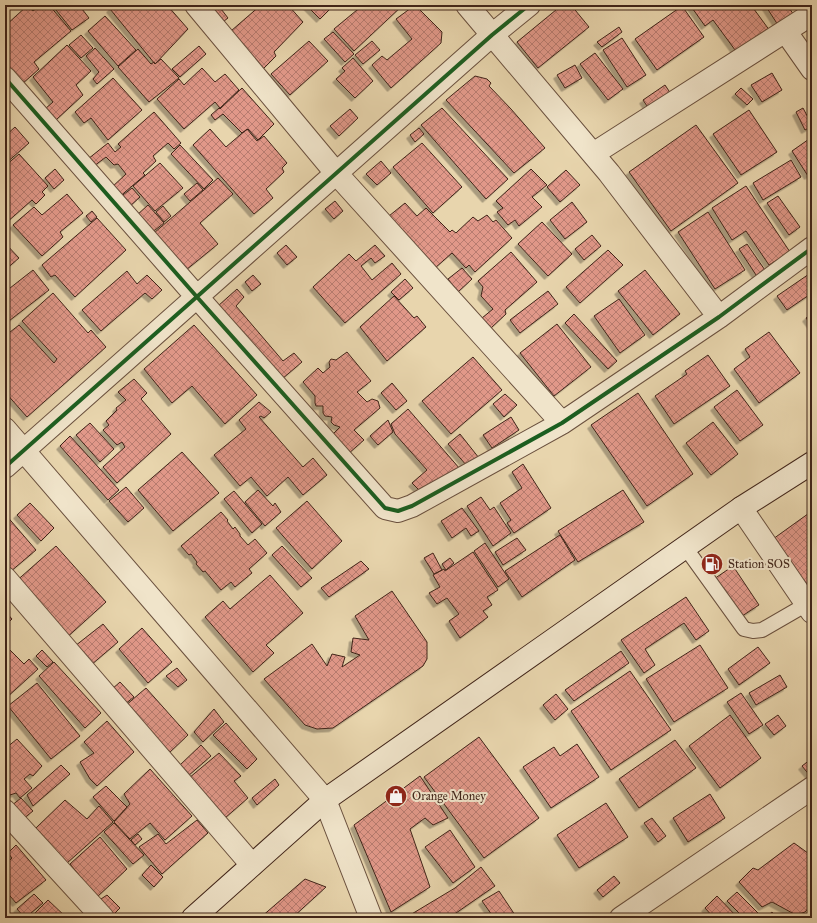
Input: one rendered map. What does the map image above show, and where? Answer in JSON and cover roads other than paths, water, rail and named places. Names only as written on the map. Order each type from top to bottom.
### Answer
[{"type":"street","points":[[196,5],[336,173],[562,423]]},
{"type":"street","points":[[467,5],[609,173],[719,317]]},
{"type":"street","points":[[5,467],[492,35],[529,5]]},
{"type":"street","points":[[593,154],[812,14]]},
{"type":"street","points":[[786,32],[812,69]]},
{"type":"street","points":[[5,78],[196,297],[385,508],[398,511],[412,506],[562,423],[719,317],[812,248]]},
{"type":"street","points":[[5,429],[325,800],[371,918]]},
{"type":"street","points":[[193,918],[325,800],[741,508],[812,463]]},
{"type":"street","points":[[741,508],[809,608]]},
{"type":"street","points":[[5,578],[252,865]]},
{"type":"street","points":[[630,916],[810,793]]},
{"type":"street","points":[[5,811],[103,918]]},
{"type":"lane","points":[[685,547],[744,629],[754,631],[762,630],[809,608]]},
{"type":"place","name":"Station SOS","points":[[712,564]]},
{"type":"place","name":"Orange Money","points":[[396,796]]}]
